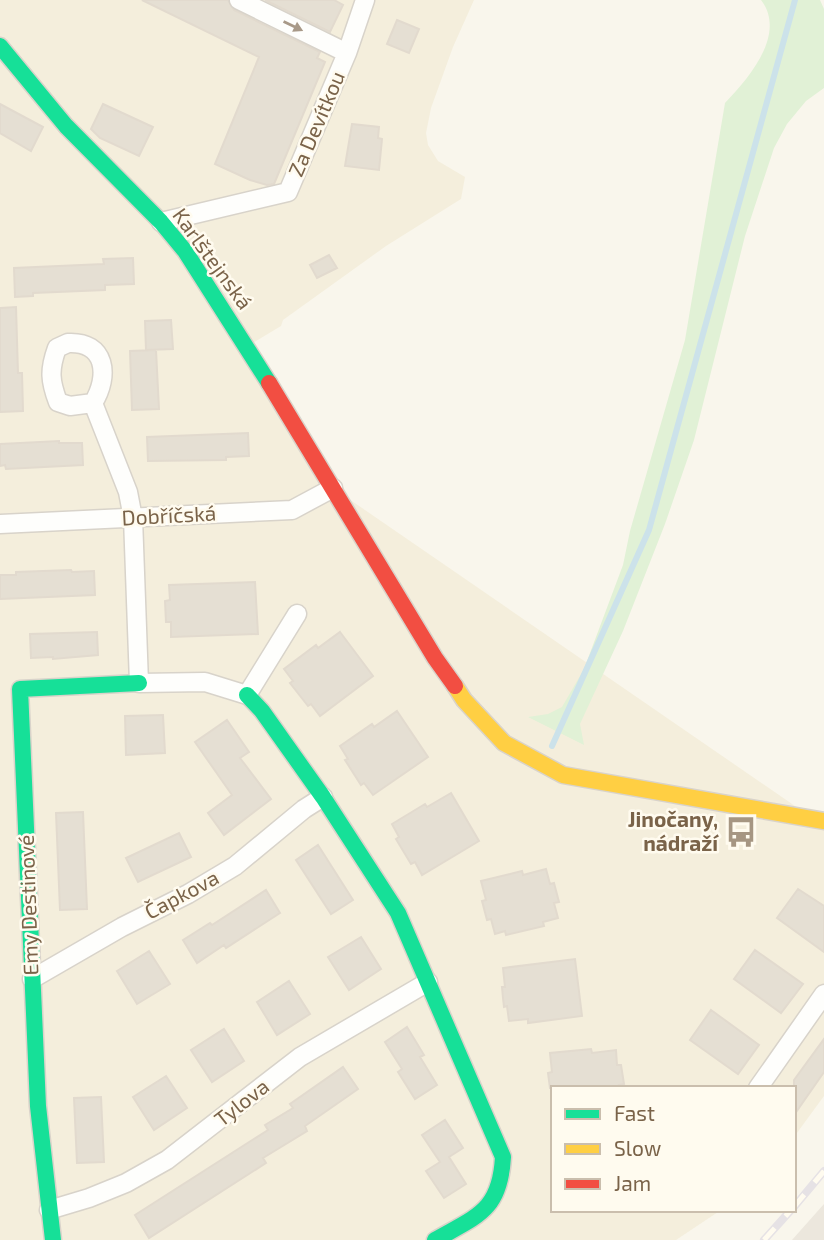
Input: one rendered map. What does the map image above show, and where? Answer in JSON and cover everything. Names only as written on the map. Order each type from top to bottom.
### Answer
[{"type":"street","name":"Za Devítkou","points":[[239,0],[348,53]]},
{"type":"street","name":"Za Devítkou","points":[[161,222],[288,192],[348,53],[365,0]]},
{"type":"street","name":"Karlštejnská","points":[[0,46],[66,126],[161,222],[185,251],[247,347],[435,658],[464,700],[504,743],[563,775],[582,780],[824,821]]},
{"type":"street","points":[[93,403],[128,492],[133,518],[139,683]]},
{"type":"street","name":"Dobříčská","points":[[0,524],[292,510],[332,488]]},
{"type":"street","points":[[297,614],[247,695],[262,711],[323,797],[398,913],[503,1157],[504,1175],[501,1187],[489,1208],[435,1240]]},
{"type":"street","name":"Emy Destinové","points":[[53,1240],[38,1106],[20,689],[205,682],[247,695]]},
{"type":"street","name":"Čapkova","points":[[32,979],[235,866],[304,809],[323,797]]},
{"type":"street","name":"Tylova","points":[[49,1210],[126,1183],[167,1160],[300,1056],[428,982]]},
{"type":"street","points":[[759,1086],[824,994]]},
{"type":"shaded area","points":[[0,0],[474,0],[453,47],[431,108],[426,133],[428,145],[438,161],[465,177],[461,199],[386,246],[283,320],[281,326],[248,346],[333,488],[824,826],[824,1096],[796,1134],[796,1086],[551,1086],[551,1212],[718,1212],[676,1240],[0,1240]]},
{"type":"shaded area","points":[[824,1204],[824,1240],[792,1240]]},
{"type":"green space","points":[[761,0],[820,0],[824,9],[824,88],[806,101],[787,124],[774,148],[745,236],[694,440],[623,631],[580,724],[584,745],[528,717],[548,714],[562,707],[584,669],[623,565],[630,531],[685,340],[725,103],[754,68],[767,41],[770,27],[768,13]]},
{"type":"building","points":[[142,0],[228,0],[234,10],[320,52],[317,58],[325,62],[274,184],[267,185],[250,180],[215,164],[259,57]]},
{"type":"building","points":[[265,0],[334,0],[343,5],[330,32]]},
{"type":"building","points":[[397,20],[419,29],[409,53],[387,44]]},
{"type":"building","points":[[0,104],[43,127],[31,151],[0,133]]},
{"type":"building","points":[[103,104],[153,127],[139,156],[100,138],[91,129]]},
{"type":"building","points":[[352,124],[379,127],[378,138],[382,139],[379,170],[345,166]]},
{"type":"building","points":[[329,255],[337,268],[317,278],[310,265]]},
{"type":"building","points":[[133,258],[134,284],[105,285],[105,290],[33,293],[33,296],[15,297],[14,268],[104,264],[103,259]]},
{"type":"building","points":[[16,307],[18,373],[22,373],[23,411],[0,412],[0,308]]},
{"type":"building","points":[[171,320],[173,349],[146,350],[145,321]]},
{"type":"building","points":[[156,350],[159,409],[132,410],[130,351]]},
{"type":"building","points":[[248,433],[249,456],[226,457],[226,460],[148,461],[147,437]]},
{"type":"building","points":[[59,441],[82,443],[83,465],[6,469],[5,465],[0,466],[0,444]]},
{"type":"building","points":[[94,571],[95,595],[0,599],[0,575]]},
{"type":"building","points":[[255,582],[258,634],[171,637],[171,622],[166,622],[165,601],[170,600],[169,585]]},
{"type":"building","points":[[97,632],[98,655],[31,658],[30,634]]},
{"type":"building","points":[[340,632],[373,676],[320,716],[311,704],[308,706],[290,683],[293,681],[284,669],[316,645],[318,648]]},
{"type":"building","points":[[397,711],[428,757],[373,795],[364,783],[361,785],[345,760],[348,759],[340,746]]},
{"type":"building","points":[[163,715],[165,753],[126,755],[125,716]]},
{"type":"building","points":[[227,720],[249,752],[240,758],[271,799],[224,835],[208,813],[232,795],[195,742]]},
{"type":"building","points":[[451,793],[479,841],[422,875],[415,862],[411,864],[396,839],[399,837],[392,824],[425,804],[427,807]]},
{"type":"building","points":[[83,812],[87,909],[60,910],[56,813]]},
{"type":"building","points":[[179,833],[191,857],[138,882],[126,858]]},
{"type":"building","points":[[318,845],[353,900],[331,914],[296,860]]},
{"type":"building","points":[[546,869],[550,884],[554,883],[559,902],[554,903],[558,918],[543,922],[544,926],[506,935],[505,931],[495,934],[491,919],[487,920],[481,881],[522,871],[523,875]]},
{"type":"building","points":[[798,889],[824,906],[824,952],[777,918]]},
{"type":"building","points":[[266,890],[280,913],[226,948],[224,945],[197,963],[183,940],[210,923],[212,925]]},
{"type":"building","points":[[361,937],[381,969],[349,990],[328,957]]},
{"type":"building","points":[[755,950],[803,984],[781,1013],[734,979]]},
{"type":"building","points":[[149,951],[170,984],[137,1004],[117,971]]},
{"type":"building","points":[[575,959],[582,1016],[528,1023],[528,1019],[509,1021],[507,1006],[504,1007],[503,968]]},
{"type":"building","points":[[289,981],[310,1014],[277,1035],[257,1002]]},
{"type":"building","points":[[711,1010],[759,1045],[738,1074],[690,1040]]},
{"type":"building","points":[[407,1027],[424,1055],[420,1057],[437,1085],[415,1099],[398,1072],[402,1069],[385,1042]]},
{"type":"building","points":[[224,1029],[244,1061],[212,1082],[191,1050]]},
{"type":"building","points":[[824,1039],[824,1072],[796,1112],[794,1080]]},
{"type":"building","points":[[591,1049],[592,1053],[616,1050],[617,1065],[621,1065],[624,1084],[550,1088],[550,1053]]},
{"type":"building","points":[[343,1067],[358,1089],[305,1126],[307,1131],[263,1158],[266,1163],[149,1238],[135,1215],[268,1130],[265,1125],[293,1108],[290,1104]]},
{"type":"building","points":[[166,1076],[187,1108],[154,1130],[133,1097]]},
{"type":"building","points":[[101,1097],[104,1162],[77,1163],[74,1098]]},
{"type":"building","points":[[445,1120],[463,1148],[449,1157],[466,1184],[444,1198],[426,1171],[440,1162],[422,1135]]},
{"type":"waterway","points":[[552,746],[649,530],[795,0]]},
{"type":"railway","points":[[796,1205],[824,1171]]},
{"type":"railway","points":[[764,1240],[789,1212]]},
{"type":"traffic: fast","points":[[0,46],[66,126],[161,222],[185,251],[269,383]]},
{"type":"traffic: fast","points":[[53,1240],[38,1106],[20,689],[139,683]]},
{"type":"traffic: fast","points":[[247,695],[262,711],[323,797],[398,913],[503,1157],[497,1189],[484,1210],[435,1240]]},
{"type":"traffic: slow","points":[[455,686],[464,700],[504,743],[563,775],[824,821]]},
{"type":"traffic: jam","points":[[269,383],[435,658],[455,686]]},
{"type":"place","name":"Jinočany, nádraží","points":[[741,832]]}]
